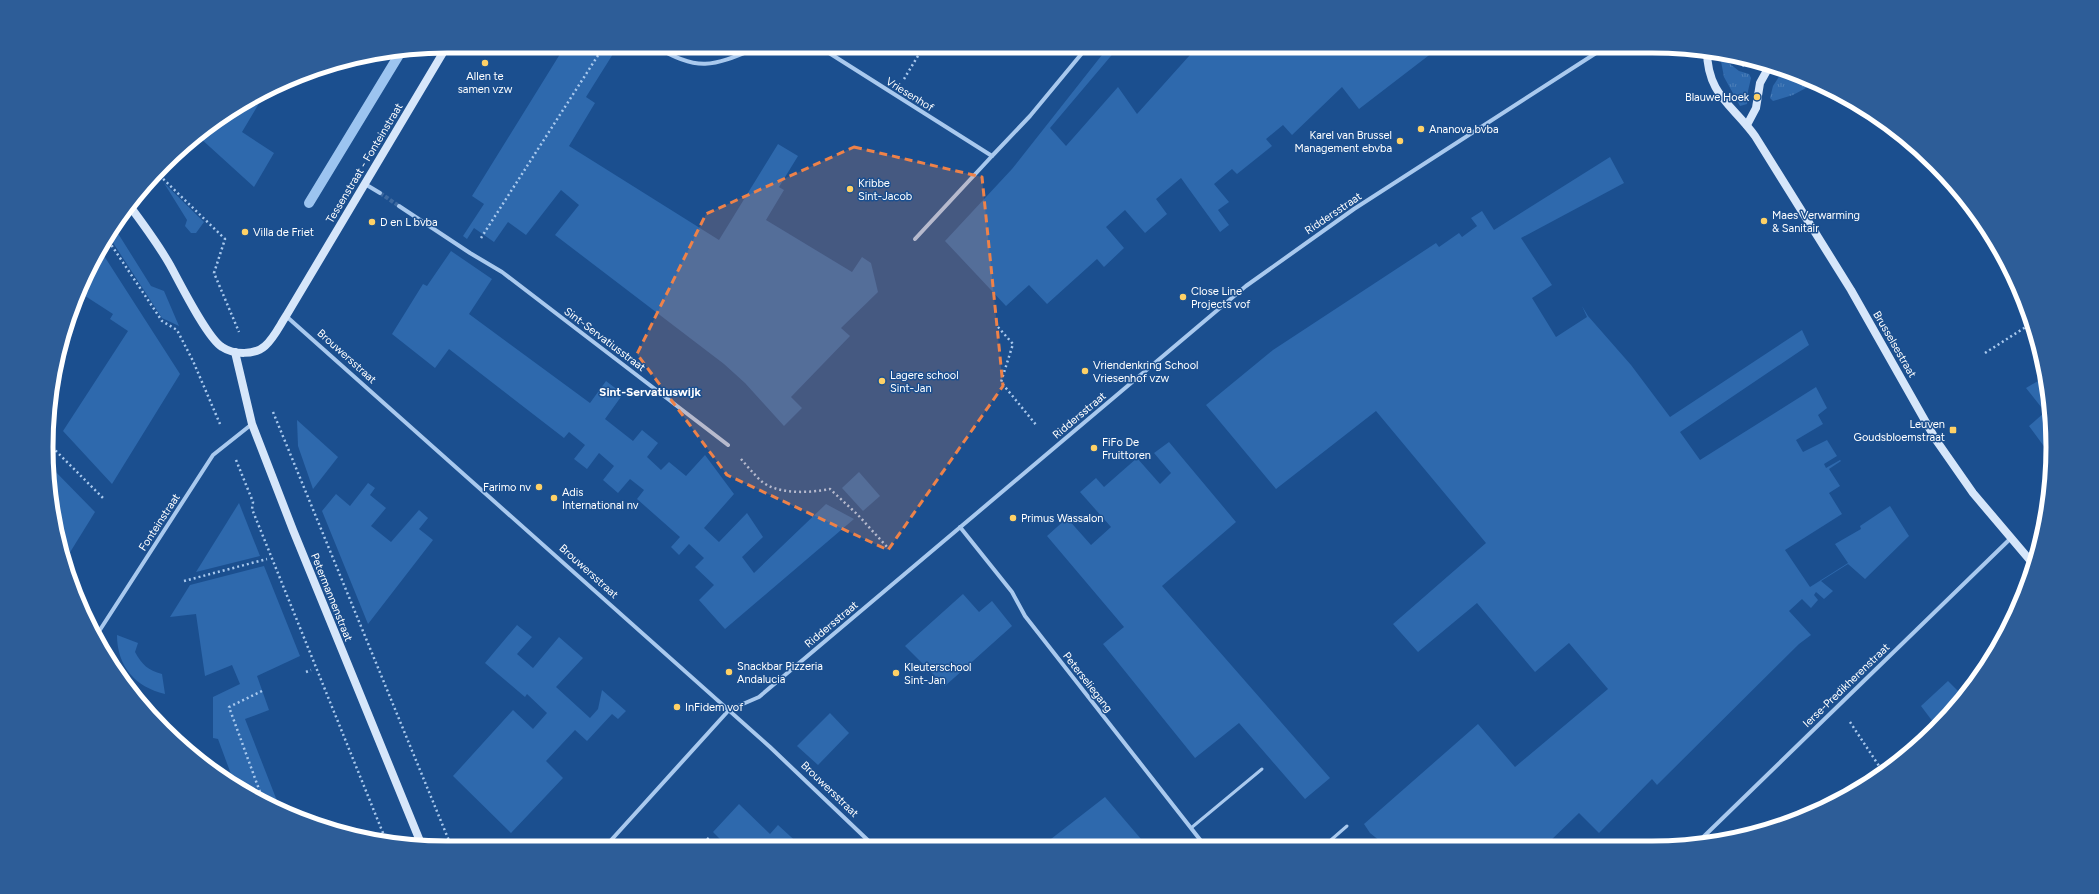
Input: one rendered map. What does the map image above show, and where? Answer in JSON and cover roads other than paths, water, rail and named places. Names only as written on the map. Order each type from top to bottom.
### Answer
[{"type":"street","name":"Tessenstraat - Fonteinstraat","points":[[235,352],[249,353],[265,346],[286,316],[444,53]]},
{"type":"street","points":[[668,53],[678,58],[703,65],[716,63],[742,53]]},
{"type":"street","name":"Vriesenhof","points":[[829,53],[992,156]]},
{"type":"street","points":[[915,239],[1030,116],[1082,53]]},
{"type":"street","name":"Riddersstraat","points":[[610,841],[729,710],[759,697],[1258,278],[1354,209],[1596,53]]},
{"type":"street","name":"Brusselsestraat","points":[[1707,57],[1708,68],[1715,87],[1729,108],[1747,125],[1851,290],[1936,440],[1973,493],[2010,539],[2029,560]]},
{"type":"street","points":[[1747,125],[1756,108],[1760,83],[1767,70]]},
{"type":"street","points":[[365,184],[380,193]]},
{"type":"street","name":"Sint-Servatiusstraat","points":[[399,206],[470,253],[502,272],[728,445]]},
{"type":"street","points":[[132,209],[159,246],[208,331],[222,347],[235,352]]},
{"type":"street","name":"Brouwersstraat","points":[[286,316],[729,710],[869,841]]},
{"type":"street","name":"Petermannenstraat","points":[[235,352],[252,424],[293,530],[420,840]]},
{"type":"street","name":"Fonteinstraat","points":[[99,631],[213,455],[252,424]]},
{"type":"street","name":"Peterseliegang","points":[[960,528],[1012,592],[1025,616],[1201,841]]},
{"type":"street","name":"Ierse-Predikherenstraat","points":[[1702,838],[1838,704],[2010,539]]},
{"type":"lane","points":[[1191,828],[1262,769]]},
{"type":"lane","points":[[1330,841],[1347,826]]},
{"type":"waterway","points":[[309,203],[398,56]]},
{"type":"tunnel","points":[[380,193],[399,206]]},
{"type":"place","name":"Allen te samen vzw","points":[[485,63]]},
{"type":"place","name":"Blauwe Hoek","points":[[1757,97]]},
{"type":"place","name":"Ananova bvba","points":[[1421,129]]},
{"type":"place","name":"Karel van Brussel Management ebvba","points":[[1400,141]]},
{"type":"place","name":"Kribbe Sint-Jacob","points":[[850,189]]},
{"type":"place","name":"Maes Verwarming & Sanitair","points":[[1764,221]]},
{"type":"place","name":"D en L bvba","points":[[372,222]]},
{"type":"place","name":"Villa de Friet","points":[[245,232]]},
{"type":"place","name":"Close Line Projects vof","points":[[1183,297]]},
{"type":"place","name":"Vriendenkring School Vriesenhof vzw","points":[[1085,371]]},
{"type":"place","name":"Lagere school Sint-Jan","points":[[882,381]]},
{"type":"place","name":"Leuven Goudsbloemstraat","points":[[1953,430]]},
{"type":"place","name":"FiFo De Fruittoren","points":[[1094,448]]},
{"type":"place","name":"Farimo nv","points":[[539,487]]},
{"type":"place","name":"Adis International nv","points":[[554,498]]},
{"type":"place","name":"Primus Wassalon","points":[[1013,518]]},
{"type":"place","name":"Snackbar Pizzeria Andalucia","points":[[729,672]]},
{"type":"place","name":"Kleuterschool Sint-Jan","points":[[896,673]]},
{"type":"place","name":"InFidem vof","points":[[677,707]]},
{"type":"district","name":"Sint-Servatiuswijk","points":[[650,392]]}]
